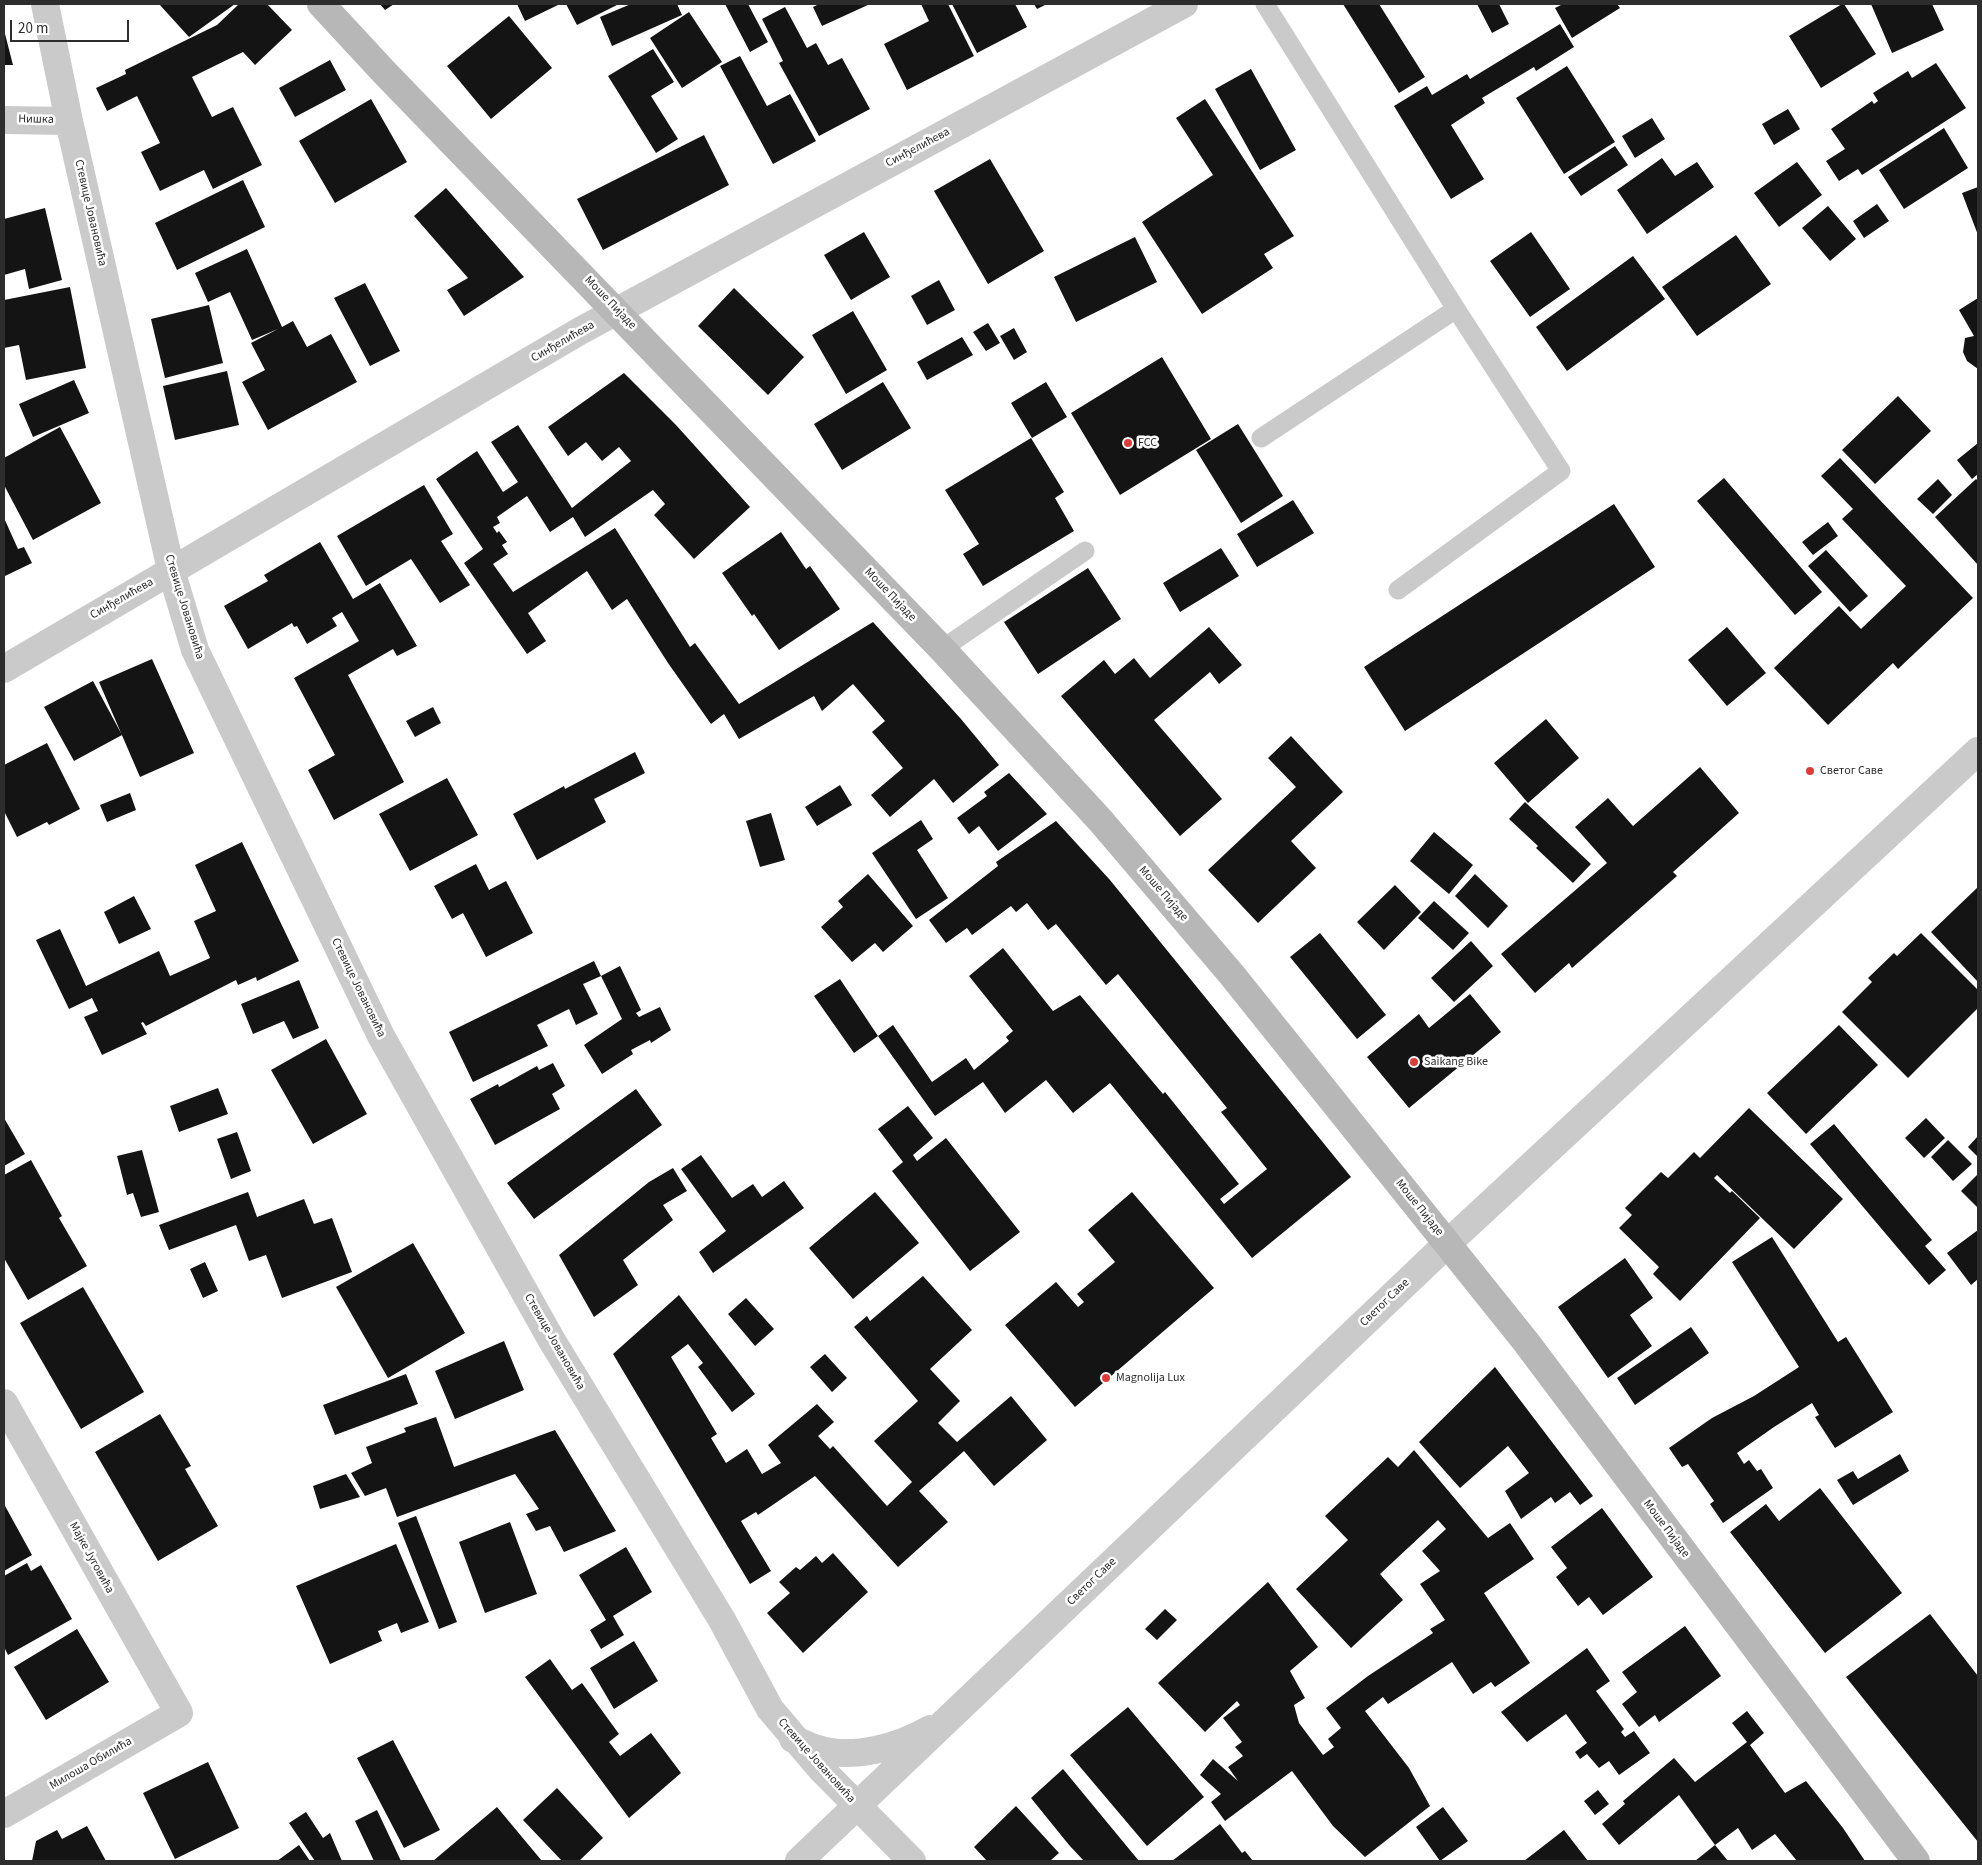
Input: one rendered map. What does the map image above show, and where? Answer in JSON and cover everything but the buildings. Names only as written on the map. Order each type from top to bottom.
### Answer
[{"type":"main road","name":"Моше Пијаде","points":[[321,4],[391,79],[942,649],[1100,820],[1232,975],[1537,1356],[1916,1861]]},
{"type":"street","name":"Стевице Јовановића","points":[[45,4],[69,121],[171,570],[195,650],[382,1036],[551,1339],[722,1620],[770,1709],[793,1739],[857,1807],[912,1861]]},
{"type":"street","name":"Синђелићева","points":[[4,669],[617,311],[1184,4]]},
{"type":"street","name":"Нишка","points":[[4,120],[69,121]]},
{"type":"street","name":"Светог Саве","points":[[799,1861],[1448,1244],[1978,751]]},
{"type":"street","name":"Мајке Југовића","points":[[4,1403],[178,1713]]},
{"type":"street","name":"Милоша Обилића","points":[[4,1814],[178,1713]]},
{"type":"street","points":[[793,1739],[819,1750],[843,1753],[874,1749],[908,1741],[950,1718]]},
{"type":"lane","points":[[1265,4],[1456,309],[1561,471],[1398,590]]},
{"type":"lane","points":[[1261,438],[1456,309]]},
{"type":"lane","points":[[942,649],[1085,551]]},
{"type":"place","name":"FCC","points":[[1128,443]]},
{"type":"place","name":"Светог Саве","points":[[1810,771]]},
{"type":"place","name":"Saikang Bike","points":[[1414,1062]]},
{"type":"place","name":"Magnolija Lux","points":[[1106,1378]]}]
